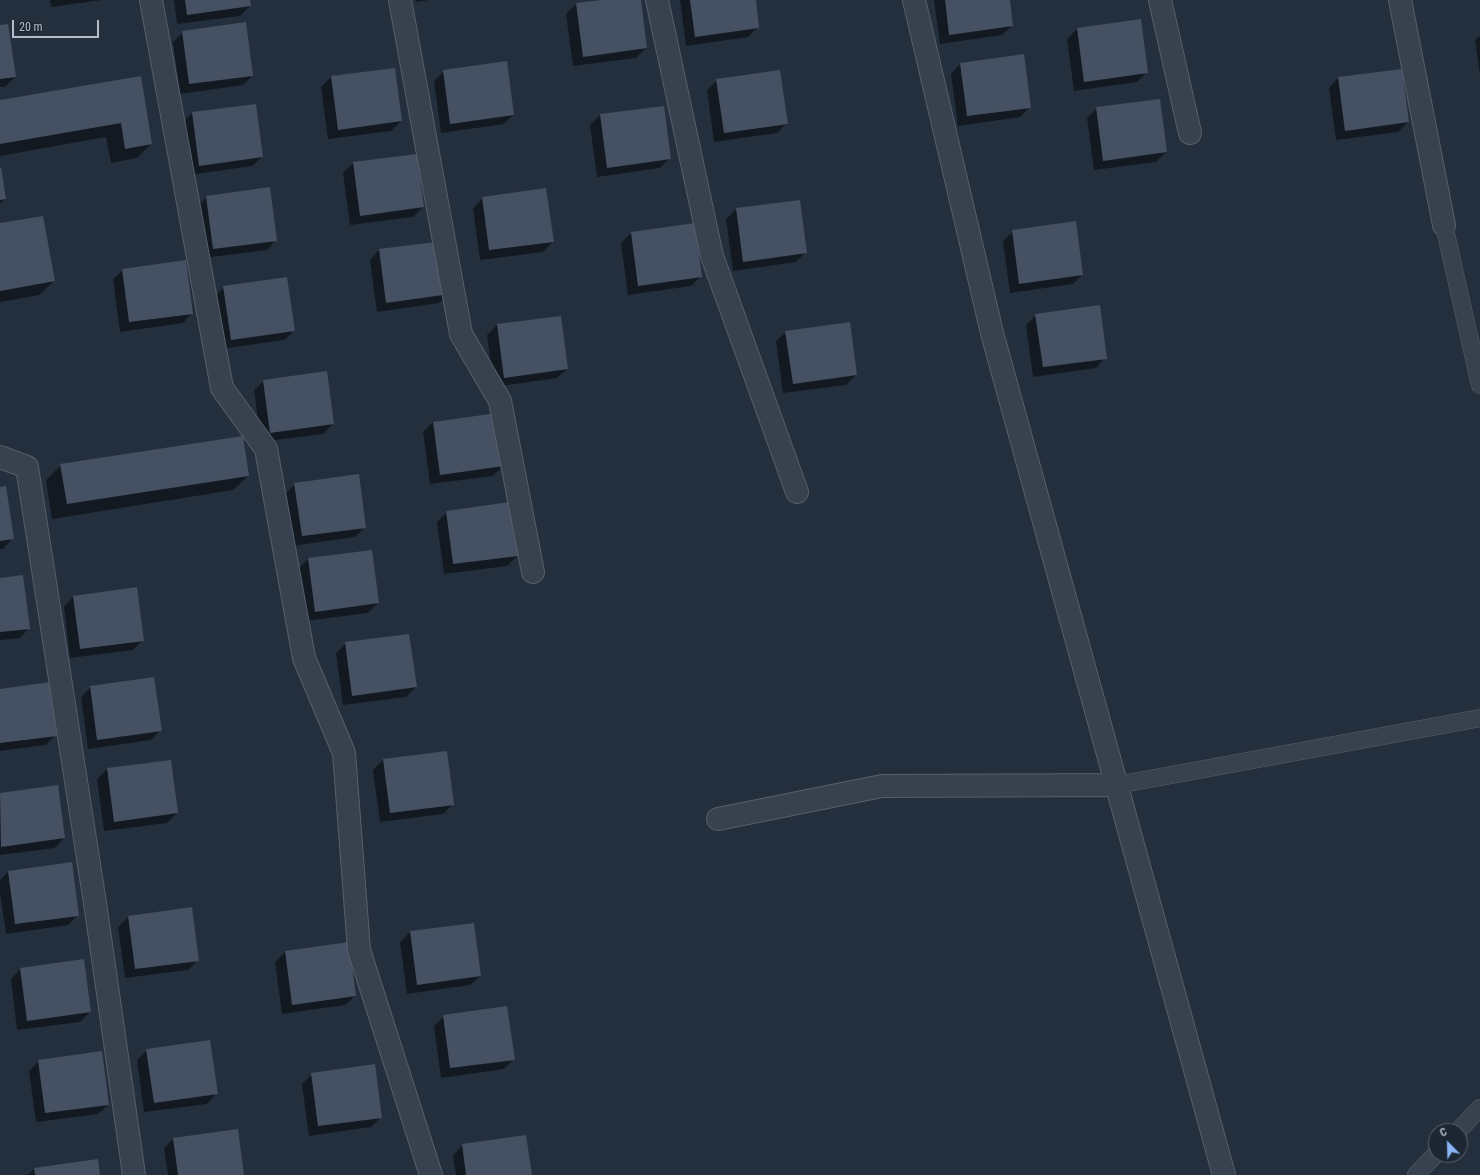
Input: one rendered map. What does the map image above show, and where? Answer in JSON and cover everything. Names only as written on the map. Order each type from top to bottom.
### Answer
[{"type":"street","points":[[151,0],[222,388],[266,449],[304,658],[344,753],[359,950],[431,1175]]},
{"type":"street","points":[[400,0],[461,334],[500,401],[533,572]]},
{"type":"street","points":[[657,0],[712,256],[797,492]]},
{"type":"street","points":[[914,0],[992,333],[1224,1175]]},
{"type":"street","points":[[1160,0],[1190,133]]},
{"type":"street","points":[[1400,0],[1444,225]]},
{"type":"street","points":[[0,457],[27,467],[95,902],[134,1175]]},
{"type":"street","points":[[718,819],[882,786],[1117,785]]},
{"type":"lane","points":[[1444,225],[1480,385]]},
{"type":"lane","points":[[1117,785],[1480,718]]},
{"type":"lane","points":[[1466,1123],[1480,1108]]},
{"type":"lane","points":[[1416,1175],[1428,1162]]},
{"type":"building","points":[[185,0],[250,0],[251,6],[187,15]]},
{"type":"building","points":[[601,0],[641,0],[647,48],[583,57],[576,3]]},
{"type":"building","points":[[690,0],[756,0],[759,28],[695,37]]},
{"type":"building","points":[[945,0],[1010,0],[1013,26],[949,35]]},
{"type":"building","points":[[1141,19],[1148,73],[1084,82],[1077,28]]},
{"type":"building","points":[[246,22],[253,76],[189,84],[182,31]]},
{"type":"building","points":[[8,24],[16,77],[0,79],[0,25]]},
{"type":"building","points":[[1024,54],[1031,108],[967,116],[960,63]]},
{"type":"building","points":[[507,61],[514,115],[450,124],[443,70]]},
{"type":"building","points":[[395,68],[402,121],[338,130],[331,76]]},
{"type":"building","points":[[1402,69],[1409,122],[1345,131],[1338,77]]},
{"type":"building","points":[[780,70],[788,124],[724,133],[716,79]]},
{"type":"building","points":[[141,76],[152,144],[125,149],[121,123],[0,144],[0,100]]},
{"type":"building","points":[[1160,99],[1167,152],[1103,161],[1096,107]]},
{"type":"building","points":[[256,104],[263,157],[199,166],[192,112]]},
{"type":"building","points":[[664,106],[671,159],[607,168],[600,114]]},
{"type":"building","points":[[417,154],[424,207],[360,216],[353,162]]},
{"type":"building","points":[[1,167],[6,199],[0,200],[0,168]]},
{"type":"building","points":[[270,187],[277,241],[213,249],[206,196]]},
{"type":"building","points":[[546,188],[554,242],[489,250],[482,197]]},
{"type":"building","points":[[800,200],[807,253],[743,262],[736,208]]},
{"type":"building","points":[[43,216],[55,281],[0,291],[0,223]]},
{"type":"building","points":[[1076,221],[1083,275],[1019,284],[1012,230]]},
{"type":"building","points":[[695,223],[702,277],[638,286],[631,232]]},
{"type":"building","points":[[443,241],[450,294],[386,303],[379,249]]},
{"type":"building","points":[[186,260],[193,314],[129,322],[122,269]]},
{"type":"building","points":[[287,277],[295,331],[231,340],[223,286]]},
{"type":"building","points":[[1100,305],[1107,359],[1043,367],[1035,314]]},
{"type":"building","points":[[561,316],[568,369],[504,378],[497,324]]},
{"type":"building","points":[[850,322],[857,375],[793,384],[785,331]]},
{"type":"building","points":[[327,371],[334,424],[270,433],[263,380]]},
{"type":"building","points":[[497,413],[504,466],[440,475],[433,422]]},
{"type":"building","points":[[243,436],[249,476],[67,504],[60,464]]},
{"type":"building","points":[[359,474],[366,528],[302,536],[294,483]]},
{"type":"building","points":[[6,486],[14,539],[0,541],[0,487]]},
{"type":"building","points":[[510,502],[518,556],[453,564],[446,511]]},
{"type":"building","points":[[372,550],[379,603],[315,612],[308,558]]},
{"type":"building","points":[[23,575],[30,629],[0,632],[0,578]]},
{"type":"building","points":[[137,587],[144,641],[80,649],[73,596]]},
{"type":"building","points":[[409,634],[417,687],[352,696],[345,642]]},
{"type":"building","points":[[154,677],[162,731],[97,740],[90,686]]},
{"type":"building","points":[[50,682],[57,736],[0,743],[0,689]]},
{"type":"building","points":[[447,751],[454,805],[390,813],[383,759]]},
{"type":"building","points":[[171,760],[178,813],[114,822],[107,768]]},
{"type":"building","points":[[58,785],[65,838],[1,847],[0,793]]},
{"type":"building","points":[[72,862],[79,916],[15,924],[8,871]]},
{"type":"building","points":[[192,907],[199,961],[135,969],[128,916]]},
{"type":"building","points":[[474,923],[481,976],[417,985],[410,931]]},
{"type":"building","points":[[349,942],[356,996],[292,1005],[285,951]]},
{"type":"building","points":[[84,959],[91,1012],[27,1021],[20,968]]},
{"type":"building","points":[[507,1006],[515,1060],[450,1068],[443,1015]]},
{"type":"building","points":[[210,1040],[218,1094],[154,1103],[146,1049]]},
{"type":"building","points":[[102,1051],[109,1105],[45,1113],[38,1060]]},
{"type":"building","points":[[375,1064],[382,1118],[318,1126],[311,1073]]},
{"type":"building","points":[[238,1129],[244,1175],[178,1175],[173,1138]]},
{"type":"building","points":[[526,1135],[532,1175],[466,1175],[462,1144]]},
{"type":"building","points":[[98,1159],[100,1175],[35,1175],[34,1168]]}]
